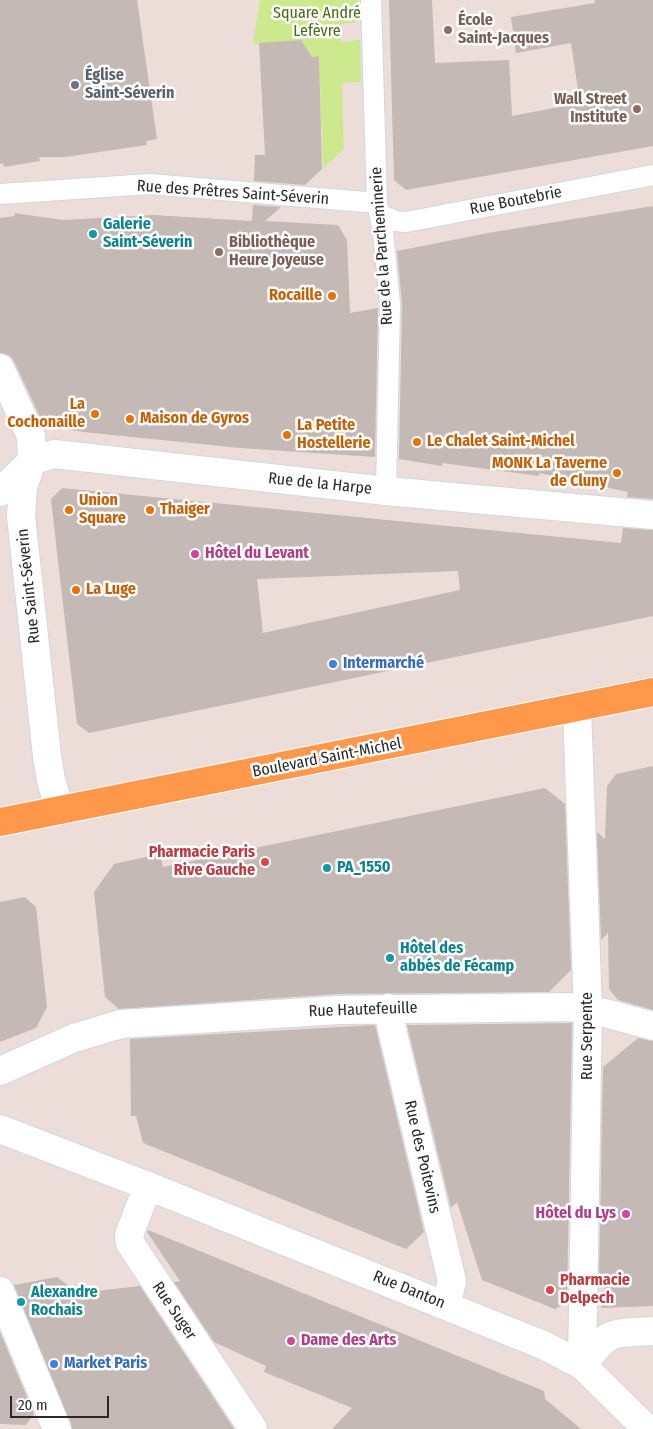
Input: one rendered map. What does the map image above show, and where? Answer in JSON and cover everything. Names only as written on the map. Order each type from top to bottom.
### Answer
[{"type":"main road","name":"Boulevard Saint-Michel","points":[[0,822],[653,692]]},
{"type":"street","name":"Rue de la Parcheminerie","points":[[371,0],[379,209],[390,304],[386,491]]},
{"type":"street","name":"Rue Boutebrie","points":[[379,209],[395,221],[406,222],[653,175]]},
{"type":"street","name":"Rue des Prêtres Saint-Séverin","points":[[0,194],[150,184],[379,209]]},
{"type":"street","name":"Rue Saint-Séverin","points":[[0,368],[31,436],[32,461],[23,487],[21,516],[51,780],[60,811]]},
{"type":"street","name":"Rue de la Harpe","points":[[0,492],[32,461],[54,454],[386,491],[653,515]]},
{"type":"street","name":"Rue Serpente","points":[[577,708],[588,1010],[582,1365]]},
{"type":"street","name":"Rue Hautefeuille","points":[[0,1071],[74,1038],[121,1024],[389,1008],[570,1007],[653,1026]]},
{"type":"street","name":"Rue des Poitevins","points":[[389,1008],[391,1025],[452,1281],[446,1305]]},
{"type":"street","name":"Rue Danton","points":[[0,1129],[148,1186],[543,1345],[582,1365],[648,1429]]},
{"type":"street","name":"Rue Suger","points":[[148,1186],[129,1236],[130,1243],[253,1429]]},
{"type":"street","points":[[0,1291],[57,1429]]},
{"type":"street","points":[[582,1365],[599,1342],[611,1334],[653,1331]]},
{"type":"green space","name":"Square André Lefèvre","points":[[260,0],[358,0],[358,22],[340,24],[341,42],[360,40],[361,82],[342,83],[344,149],[323,169],[319,56],[312,57],[301,40],[253,44]]},
{"type":"building","name":"Église Saint-Séverin","points":[[0,0],[137,0],[157,139],[146,141],[147,145],[65,157],[39,157],[40,161],[4,167],[3,163],[0,164]]},
{"type":"building","points":[[389,0],[432,0],[435,63],[509,60],[512,116],[580,103],[571,43],[516,53],[511,17],[595,3],[595,0],[653,0],[653,146],[406,190],[394,180]]},
{"type":"building","points":[[301,40],[312,57],[319,56],[322,169],[305,185],[254,181],[255,155],[265,155],[259,43]]},
{"type":"building","points":[[253,205],[281,207],[265,221],[338,225],[347,240],[350,313],[378,308],[375,457],[240,448],[83,432],[59,427],[41,419],[14,361],[9,355],[0,353],[0,218],[15,216],[14,213],[63,220],[153,215],[252,221]]},
{"type":"building","points":[[653,206],[653,499],[627,497],[628,492],[539,473],[539,476],[442,463],[442,466],[399,459],[402,304],[397,251],[488,233]]},
{"type":"building","points":[[62,488],[621,543],[623,528],[653,530],[653,616],[89,733],[77,724],[51,499]],"holes":[[[458,571],[460,590],[263,633],[257,579]]]},
{"type":"building","points":[[653,766],[653,1010],[618,1000],[609,989],[608,933],[601,940],[597,832],[605,839],[607,786],[616,774]]},
{"type":"building","points":[[545,788],[565,804],[571,970],[549,992],[337,994],[119,1009],[105,997],[94,892],[114,864],[160,854],[163,867]]},
{"type":"building","points":[[25,897],[36,907],[47,1007],[36,1028],[0,1042],[0,902]]},
{"type":"building","points":[[572,1023],[567,1303],[555,1309],[482,1280],[457,1202],[451,1208],[407,1025]]},
{"type":"building","points":[[375,1025],[424,1232],[406,1249],[143,1143],[136,1116],[131,1116],[130,1039]]},
{"type":"building","points":[[638,1038],[653,1041],[653,1306],[601,1308],[606,1274],[599,1279],[603,1067]]},
{"type":"building","points":[[148,1230],[544,1391],[545,1399],[581,1429],[332,1429],[352,1408],[264,1372],[266,1366],[214,1342],[174,1282],[180,1281],[147,1232]]},
{"type":"building","points":[[57,1277],[78,1293],[140,1286],[234,1429],[72,1429],[14,1285]]},
{"type":"building","points":[[0,1332],[34,1414],[26,1425],[0,1424]]},
{"type":"place","name":"École Saint-Jacques","points":[[448,30]]},
{"type":"place","name":"Église Saint-Séverin","points":[[75,85]]},
{"type":"place","name":"Wall Street Institute","points":[[637,109]]},
{"type":"place","name":"Galerie Saint-Séverin","points":[[93,234]]},
{"type":"place","name":"Bibliothèque Heure Joyeuse","points":[[219,252]]},
{"type":"place","name":"Rocaille","points":[[332,296]]},
{"type":"place","name":"La Cochonaille","points":[[95,414]]},
{"type":"place","name":"Maison de Gyros","points":[[130,419]]},
{"type":"place","name":"La Petite Hostellerie","points":[[287,435]]},
{"type":"place","name":"Le Chalet Saint-Michel","points":[[417,442]]},
{"type":"place","name":"MONK La Taverne de Cluny","points":[[617,473]]},
{"type":"place","name":"Union Square","points":[[69,510]]},
{"type":"place","name":"Thaiger","points":[[150,510]]},
{"type":"place","name":"Hôtel du Levant","points":[[195,554]]},
{"type":"place","name":"La Luge","points":[[76,590]]},
{"type":"place","name":"Intermarché","points":[[333,664]]},
{"type":"place","name":"Pharmacie Paris Rive Gauche","points":[[265,862]]},
{"type":"place","name":"PA_1550","points":[[327,868]]},
{"type":"place","name":"Hôtel des abbés de Fécamp","points":[[390,958]]},
{"type":"place","name":"Hôtel du Lys","points":[[626,1214]]},
{"type":"place","name":"Pharmacie Delpech","points":[[550,1290]]},
{"type":"place","name":"Alexandre Rochais","points":[[21,1302]]},
{"type":"place","name":"Dame des Arts","points":[[291,1341]]},
{"type":"place","name":"Market Paris","points":[[54,1364]]}]
